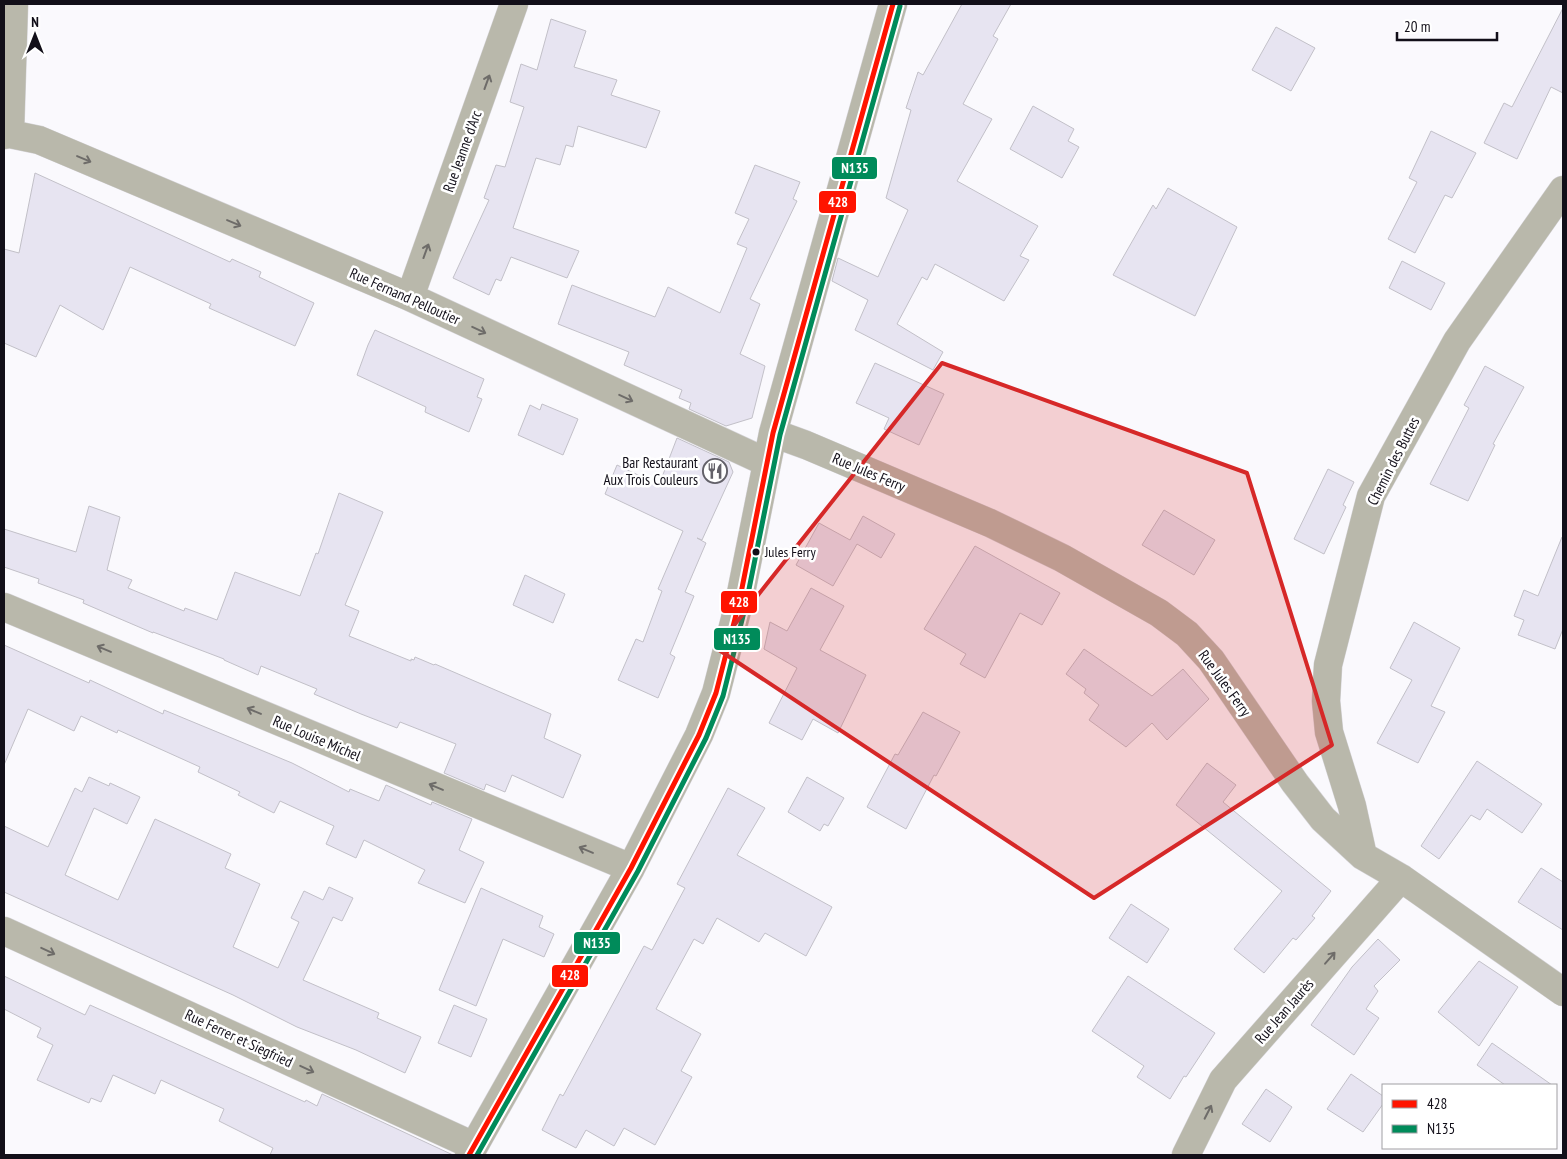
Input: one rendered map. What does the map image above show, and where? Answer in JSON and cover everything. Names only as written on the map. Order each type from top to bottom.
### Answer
[{"type":"street","points":[[7,135],[14,4]]},
{"type":"street","name":"Rue Jeanne d'Arc","points":[[410,297],[514,4]]},
{"type":"street","points":[[472,1150],[631,868],[699,735],[716,693],[739,603],[773,433],[892,4]]},
{"type":"street","name":"Rue Fernand Pelloutier","points":[[7,135],[39,140],[410,297],[766,462]]},
{"type":"street","name":"Chemin des Buttes","points":[[1363,856],[1352,806],[1329,732],[1326,701],[1328,665],[1371,496],[1457,341],[1563,190]]},
{"type":"street","name":"Rue Jules Ferry","points":[[773,433],[806,445],[990,523],[1062,558],[1159,613],[1186,634],[1211,660],[1295,783],[1323,819],[1363,856],[1401,878],[1563,992]]},
{"type":"street","name":"Rue Louise Michel","points":[[4,607],[631,868]]},
{"type":"street","name":"Rue Jean Jaurès","points":[[1186,1155],[1223,1080],[1401,878]]},
{"type":"street","name":"Rue Ferrer et Siegfried","points":[[4,931],[472,1150]]},
{"type":"highlighted area","points":[[942,363],[1247,473],[1332,745],[1094,898],[716,648]]},
{"type":"building","points":[[962,4],[1011,4],[993,36],[998,39],[963,104],[992,119],[957,181],[1038,226],[1020,256],[1029,260],[1004,301],[935,264],[927,280],[922,277],[897,324],[943,352],[933,370],[855,330],[868,300],[832,281],[838,258],[878,277],[908,210],[886,198],[911,110],[906,108],[918,72],[923,75]]},
{"type":"building","points":[[1563,8],[1563,93],[1551,87],[1517,159],[1484,143],[1504,103],[1512,107]]},
{"type":"building","points":[[551,19],[586,31],[574,67],[617,80],[611,95],[660,111],[646,148],[578,126],[573,147],[566,145],[560,165],[536,158],[513,228],[579,251],[567,278],[511,257],[501,281],[496,279],[489,295],[453,278],[489,200],[484,198],[496,165],[505,167],[524,107],[510,102],[521,64],[537,70]]},
{"type":"building","points":[[1276,27],[1315,48],[1291,91],[1252,70]]},
{"type":"building","points":[[1033,106],[1074,129],[1068,141],[1079,147],[1062,178],[1010,149]]},
{"type":"building","points":[[1431,131],[1476,153],[1452,198],[1445,195],[1415,253],[1388,239],[1417,182],[1409,178]]},
{"type":"building","points":[[755,165],[800,182],[793,199],[797,201],[750,299],[760,304],[740,354],[765,366],[752,418],[726,426],[689,409],[691,403],[679,398],[682,390],[624,365],[629,352],[558,324],[572,285],[655,317],[668,287],[720,313],[747,248],[737,244],[749,219],[735,213]]},
{"type":"building","points":[[35,173],[230,262],[232,259],[261,272],[259,277],[314,303],[295,346],[209,308],[211,304],[130,267],[103,330],[60,305],[36,357],[4,343],[4,249],[19,253]]},
{"type":"building","points":[[1168,188],[1237,227],[1195,316],[1113,275],[1153,205],[1156,209]]},
{"type":"building","points":[[1402,261],[1445,283],[1431,310],[1389,288]]},
{"type":"building","points":[[375,330],[484,379],[477,397],[482,399],[469,432],[425,412],[426,407],[357,375]]},
{"type":"building","points":[[875,363],[944,394],[919,445],[884,429],[889,418],[856,403]]},
{"type":"building","points":[[1485,366],[1524,387],[1493,444],[1495,445],[1468,501],[1430,484],[1469,408],[1464,405]]},
{"type":"building","points":[[542,404],[578,419],[563,455],[518,435],[530,405],[540,410]]},
{"type":"building","points":[[677,438],[729,462],[733,472],[702,540],[697,538],[706,543],[685,592],[694,596],[670,654],[675,657],[658,698],[618,680],[636,639],[643,642],[662,591],[658,589],[683,531],[605,494],[617,465],[659,485]]},
{"type":"building","points":[[1328,469],[1354,482],[1343,505],[1346,507],[1324,554],[1294,539]]},
{"type":"building","points":[[339,493],[383,512],[345,605],[359,611],[349,636],[411,661],[415,657],[435,664],[551,714],[544,738],[581,755],[563,798],[512,775],[505,792],[486,784],[484,790],[444,773],[456,744],[400,722],[397,728],[361,714],[314,694],[317,689],[261,666],[258,675],[224,659],[153,633],[83,603],[84,600],[38,583],[39,579],[4,567],[4,529],[76,552],[89,506],[120,517],[107,570],[132,580],[128,588],[184,611],[185,608],[217,620],[235,572],[300,596],[316,553],[318,554]]},
{"type":"building","points":[[1164,510],[1215,540],[1194,575],[1142,545]]},
{"type":"building","points":[[863,516],[895,534],[881,558],[857,544],[833,586],[796,565],[819,523],[850,540]]},
{"type":"building","points":[[1562,537],[1563,629],[1555,649],[1518,635],[1524,620],[1514,616],[1524,590],[1538,596]]},
{"type":"building","points":[[975,546],[1060,593],[1042,625],[1020,613],[985,678],[960,664],[966,654],[924,629]]},
{"type":"building","points":[[525,575],[565,594],[553,623],[513,605]]},
{"type":"building","points":[[811,588],[844,606],[820,650],[866,675],[838,733],[813,719],[802,740],[769,723],[797,668],[764,649],[770,622],[787,631]]},
{"type":"building","points":[[1414,622],[1460,648],[1431,706],[1445,712],[1418,763],[1377,743],[1412,680],[1390,668]]},
{"type":"building","points":[[4,645],[89,683],[90,680],[163,714],[164,710],[292,763],[349,792],[350,789],[379,801],[386,785],[431,805],[432,802],[472,819],[459,850],[484,862],[465,903],[418,883],[425,870],[364,840],[356,858],[326,844],[334,826],[280,801],[274,813],[238,795],[240,792],[198,772],[200,767],[118,730],[117,733],[81,716],[74,731],[28,709],[4,765]]},
{"type":"building","points":[[1084,649],[1152,696],[1183,669],[1209,699],[1167,740],[1152,723],[1126,747],[1089,720],[1099,705],[1084,693],[1086,689],[1066,674]]},
{"type":"building","points":[[923,712],[960,732],[936,776],[934,775],[906,829],[867,807],[895,754],[898,755]]},
{"type":"building","points":[[1477,761],[1542,804],[1522,833],[1487,809],[1480,820],[1471,815],[1439,859],[1421,846]]},
{"type":"building","points":[[1207,763],[1236,785],[1223,802],[1331,891],[1312,916],[1315,918],[1296,940],[1293,938],[1264,973],[1234,949],[1282,891],[1176,805]]},
{"type":"building","points":[[89,777],[109,786],[110,783],[140,797],[127,824],[94,808],[65,875],[118,900],[155,819],[231,854],[225,868],[260,884],[233,947],[278,968],[299,922],[291,918],[304,891],[323,900],[329,887],[353,898],[342,921],[333,917],[303,980],[379,1013],[377,1018],[421,1037],[405,1073],[356,1050],[297,1027],[233,995],[4,892],[4,826],[48,847],[75,788],[82,792]]},
{"type":"building","points":[[807,777],[844,798],[828,826],[824,824],[820,831],[788,812]]},
{"type":"building","points":[[728,788],[765,808],[737,855],[832,907],[806,956],[765,933],[759,942],[717,918],[703,944],[694,939],[656,1009],[701,1034],[681,1071],[692,1077],[655,1145],[624,1128],[614,1146],[586,1130],[576,1148],[542,1130],[560,1094],[563,1096],[644,946],[652,950],[685,888],[677,884]]},
{"type":"building","points":[[1541,868],[1563,882],[1563,930],[1518,902]]},
{"type":"building","points":[[481,888],[543,916],[539,927],[554,934],[544,957],[503,939],[476,1006],[439,990]]},
{"type":"building","points":[[1131,904],[1169,929],[1147,963],[1109,938]]},
{"type":"building","points":[[1378,939],[1400,960],[1374,986],[1378,991],[1366,1009],[1379,1018],[1354,1055],[1311,1025],[1352,967]]},
{"type":"building","points":[[1479,961],[1518,987],[1479,1046],[1438,1012]]},
{"type":"building","points":[[4,976],[85,1015],[90,1005],[305,1102],[306,1100],[317,1106],[322,1094],[453,1155],[270,1155],[273,1148],[219,1121],[224,1109],[161,1080],[155,1094],[113,1075],[101,1102],[91,1098],[89,1103],[37,1080],[53,1045],[37,1037],[41,1028],[4,1009]]},
{"type":"building","points":[[1128,976],[1215,1033],[1170,1099],[1137,1077],[1144,1066],[1092,1031]]},
{"type":"building","points":[[454,1005],[487,1019],[471,1057],[438,1043]]},
{"type":"building","points":[[1492,1043],[1551,1084],[1504,1084],[1477,1065]]},
{"type":"building","points":[[1351,1074],[1382,1095],[1382,1105],[1363,1132],[1327,1109]]},
{"type":"building","points":[[1266,1089],[1292,1107],[1270,1142],[1242,1124]]},
{"type":"transit line","name":"428","points":[[469,1155],[631,868],[699,735],[716,693],[739,603],[773,433],[893,4]]},
{"type":"transit line","name":"N135","points":[[477,1155],[638,871],[706,738],[723,696],[746,604],[780,435],[900,6]]},
{"type":"place","name":"Bar Restaurant Aux Trois Couleurs","points":[[715,471]]},
{"type":"place","name":"Jules Ferry","points":[[756,552]]}]
